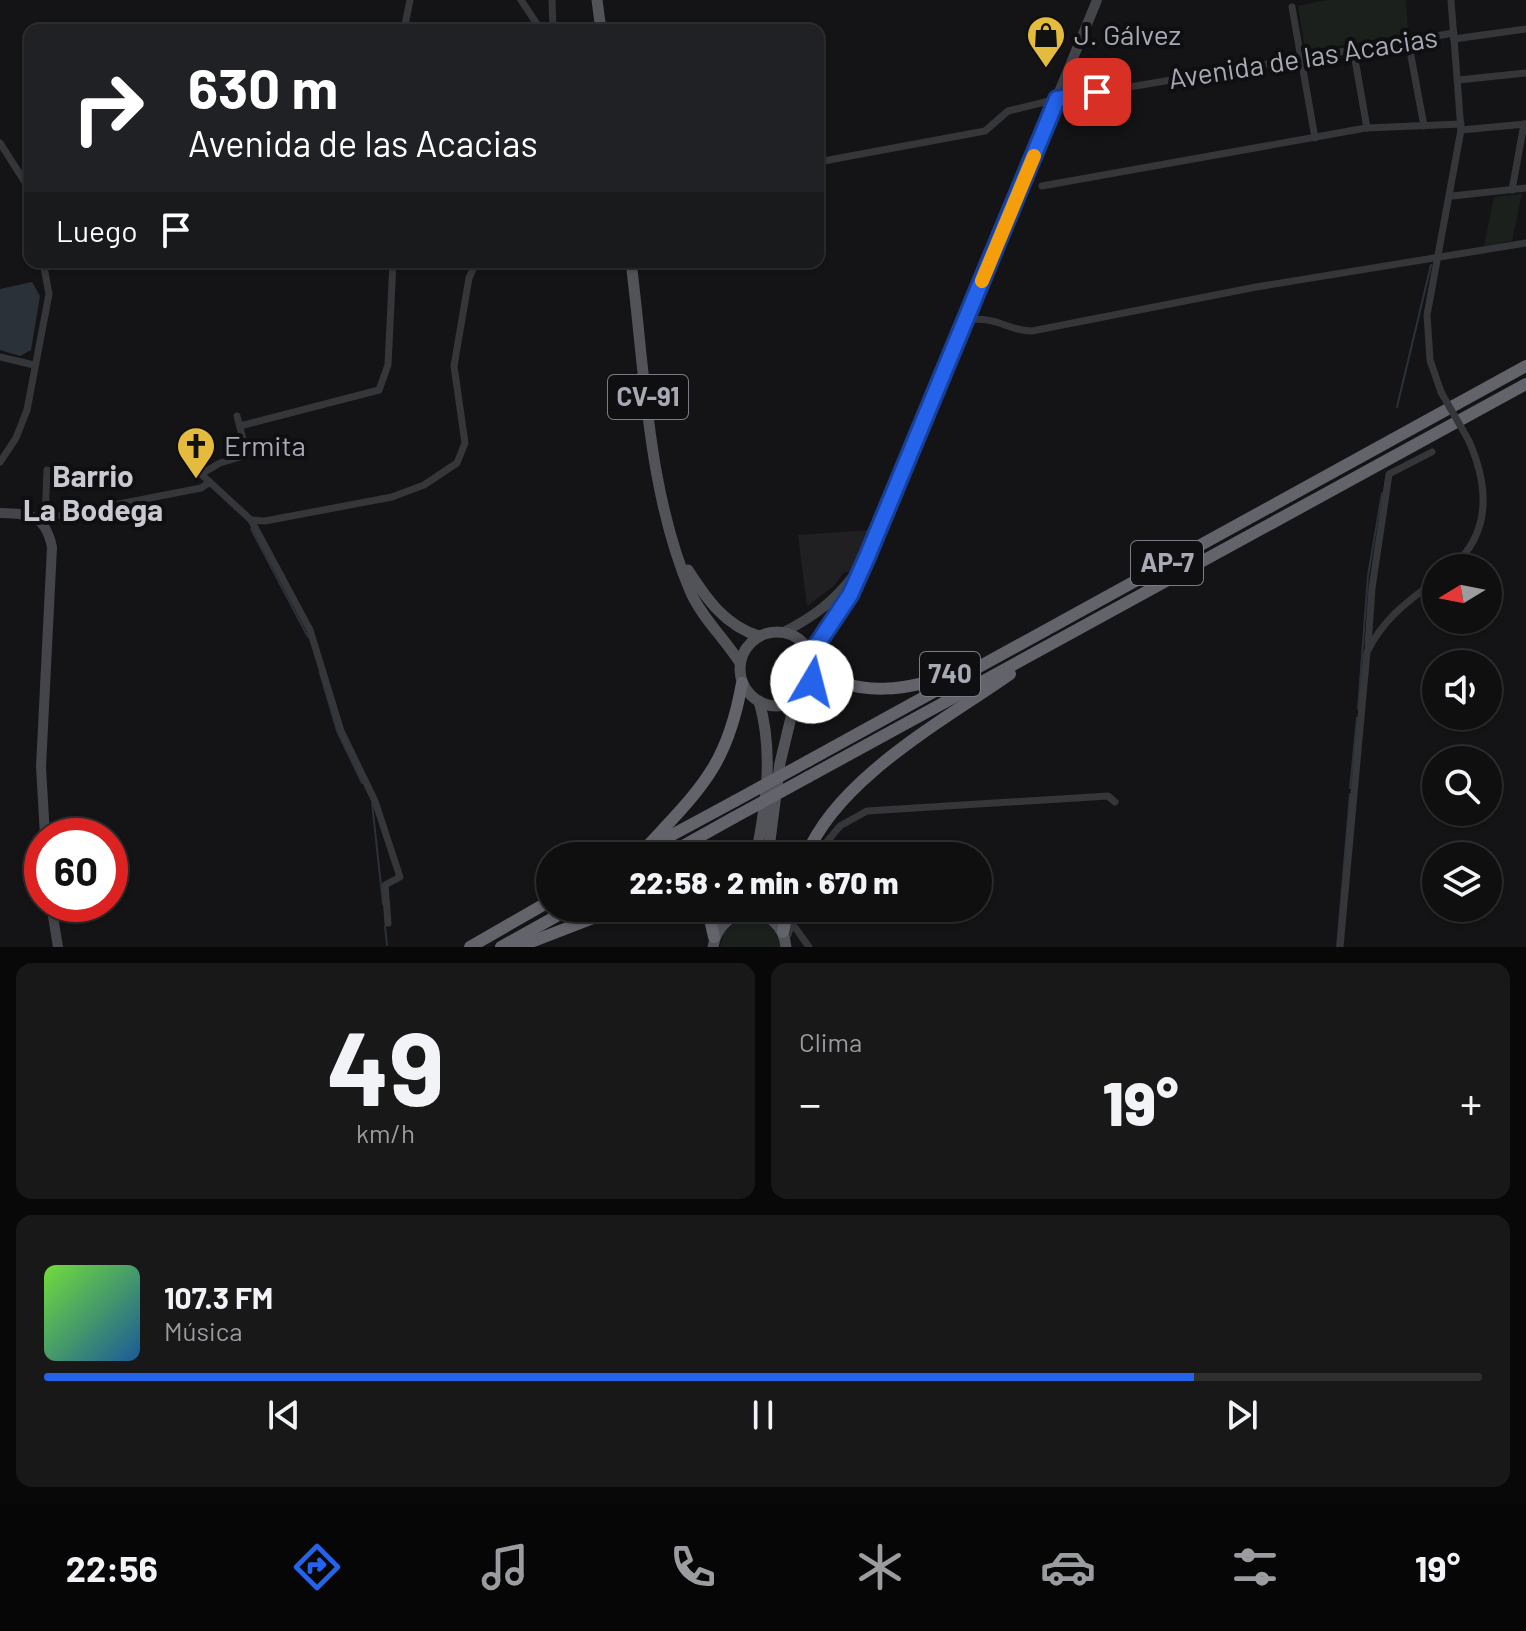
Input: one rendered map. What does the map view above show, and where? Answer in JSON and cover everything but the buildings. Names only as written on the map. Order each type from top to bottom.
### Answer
[{"type":"highway","name":"AP-7","points":[[659,842],[1526,366]]},
{"type":"highway","name":"AP-7","points":[[690,842],[1526,384]]},
{"type":"highway","name":"740","points":[[813,662],[841,684],[872,689],[928,682],[1079,612]]},
{"type":"highway","points":[[814,842],[822,828],[864,781],[1045,646]]},
{"type":"highway","points":[[648,842],[718,766],[735,722],[742,683]]},
{"type":"highway","points":[[470,947],[536,909]]},
{"type":"highway","points":[[501,947],[546,922]]},
{"type":"highway","points":[[518,947],[583,922]]},
{"type":"highway","points":[[711,922],[714,942]]},
{"type":"main road","points":[[597,0],[600,24]]},
{"type":"main road","points":[[742,683],[759,701],[771,705],[795,701],[806,692],[813,662],[867,557],[1097,0]]},
{"type":"main road","name":"CV-91","points":[[632,268],[650,415],[670,531],[692,594],[740,663],[742,683]]},
{"type":"main road","points":[[0,513],[31,514],[43,519],[50,534],[53,563],[42,726],[45,818]]},
{"type":"main road","name":"CV-91","points":[[670,531],[685,565],[709,600],[731,623],[759,636]]},
{"type":"main road","points":[[740,663],[746,647],[759,636],[784,632],[811,618],[839,595],[867,557]]},
{"type":"main road","points":[[784,632],[797,637],[813,662]]},
{"type":"main road","points":[[758,842],[768,770],[765,725],[759,701]]},
{"type":"main road","points":[[770,842],[780,763],[795,701]]},
{"type":"main road","points":[[54,922],[58,947]]},
{"type":"main road","points":[[714,942],[725,922]]},
{"type":"street","points":[[405,24],[410,0]]},
{"type":"street","points":[[521,0],[537,24]]},
{"type":"street","points":[[552,0],[553,24]]},
{"type":"street","points":[[1451,0],[1461,127],[1452,196],[1427,315],[1430,360],[1441,392],[1469,441],[1484,483],[1485,503],[1474,540],[1462,554]]},
{"type":"street","points":[[1292,7],[1315,138]]},
{"type":"street","name":"Avenida de las Acacias","points":[[824,161],[985,131],[1008,111],[1057,99],[1353,48],[1526,29]]},
{"type":"street","points":[[1408,40],[1424,126]]},
{"type":"street","points":[[1353,48],[1367,128]]},
{"type":"street","points":[[1458,80],[1526,73]]},
{"type":"street","points":[[1042,186],[1367,128],[1525,124],[1512,190]]},
{"type":"street","points":[[0,143],[24,181]]},
{"type":"street","points":[[1452,196],[1526,188]]},
{"type":"street","points":[[966,320],[988,318],[1021,331],[1032,331],[1256,287],[1526,243]]},
{"type":"street","points":[[0,462],[16,438],[27,410],[49,294],[44,268]]},
{"type":"street","points":[[240,426],[379,390],[388,365],[393,268]]},
{"type":"street","points":[[251,520],[265,521],[392,497],[424,485],[457,463],[465,443],[454,366],[473,268]]},
{"type":"street","points":[[0,357],[34,365]]},
{"type":"street","points":[[237,416],[247,455],[220,463],[201,474],[251,520],[310,630],[341,731],[375,801],[400,877],[385,885],[388,923]]},
{"type":"street","points":[[1340,947],[1372,588],[1389,474],[1432,452]]},
{"type":"street","points":[[47,470],[43,519],[201,488],[210,482]]},
{"type":"street","points":[[1367,652],[1382,625],[1422,590]]},
{"type":"street","points":[[827,842],[840,826],[867,811],[881,808],[1108,796],[1115,802]]},
{"type":"street","points":[[785,935],[804,943]]},
{"type":"street","points":[[785,935],[804,943]]},
{"type":"shaded area","points":[[1327,0],[1406,0],[1408,34],[1309,51],[1305,49],[1298,6]]},
{"type":"shaded area","points":[[1522,194],[1512,241],[1484,246],[1494,197]]},
{"type":"shaded area","points":[[32,282],[40,296],[31,350],[20,356],[0,350],[0,289]]},
{"type":"shaded area","points":[[871,530],[851,572],[844,572],[834,586],[807,606],[798,535]]},
{"type":"shaded area","points":[[737,922],[763,922],[776,933],[780,947],[720,947],[724,932]]},
{"type":"waterway","points":[[1397,407],[1431,265]]},
{"type":"waterway","points":[[1358,709],[1368,576],[1382,493]]},
{"type":"waterway","points":[[251,529],[308,637]]},
{"type":"waterway","points":[[320,673],[337,731],[362,783]]},
{"type":"waterway","points":[[1350,788],[1357,718]]},
{"type":"waterway","points":[[1337,947],[1350,794]]},
{"type":"waterway","points":[[372,803],[383,904]]},
{"type":"waterway","points":[[385,926],[387,945]]},
{"type":"slow traffic","points":[[982,281],[1034,156]]},
{"type":"place","name":"J. Gálvez","points":[[1046,69]]},
{"type":"place","name":"Ermita","points":[[196,480]]},
{"type":"district","name":"Barrio La Bodega","points":[[93,494]]},
{"type":"route","points":[[812,682],[812,656],[816,646],[850,595],[867,557],[1057,99],[1097,92]]}]
